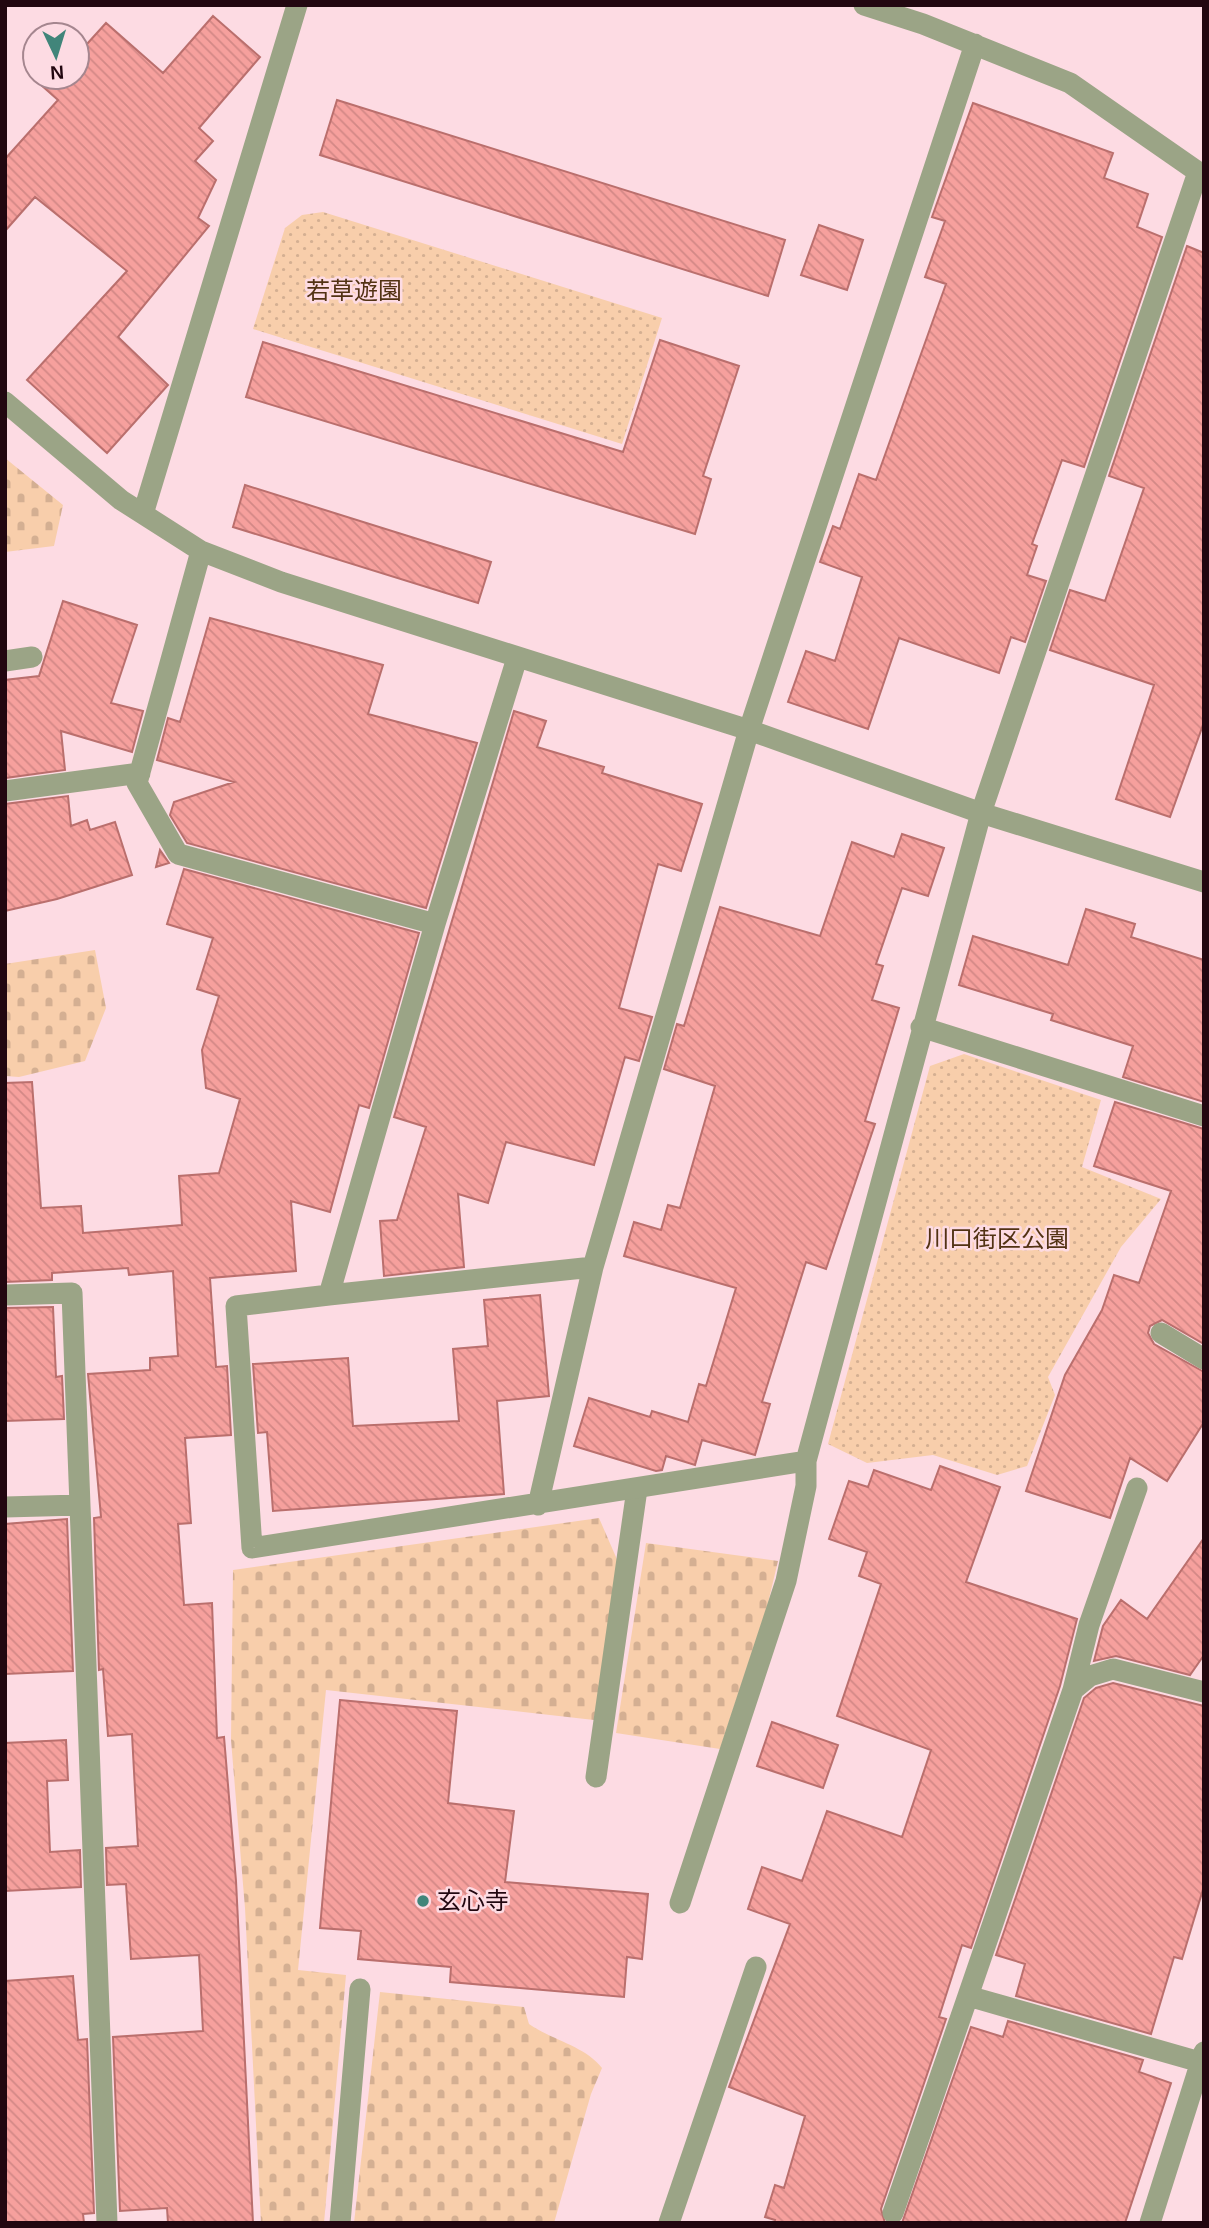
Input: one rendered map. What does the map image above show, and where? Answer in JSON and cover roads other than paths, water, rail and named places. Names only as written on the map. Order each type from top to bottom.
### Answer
[{"type":"street","points":[[143,514],[297,5]]},
{"type":"street","points":[[680,1903],[786,1581],[806,1486],[806,1461],[921,1027],[981,813],[1201,174],[1070,83],[975,44],[864,5]]},
{"type":"street","points":[[538,1505],[593,1267],[749,730],[975,44]]},
{"type":"street","points":[[5,401],[121,500],[201,551],[281,582],[749,730],[981,813],[1204,882]]},
{"type":"street","points":[[201,551],[137,783],[178,854],[435,924]]},
{"type":"street","points":[[5,661],[32,657]]},
{"type":"street","points":[[329,1295],[435,924],[517,658]]},
{"type":"street","points":[[5,791],[140,773]]},
{"type":"street","points":[[921,1027],[1204,1116]]},
{"type":"street","points":[[593,1267],[236,1306],[252,1548],[806,1461]]},
{"type":"street","points":[[5,1296],[72,1293],[107,2223]]},
{"type":"street","points":[[1161,1333],[1204,1359]]},
{"type":"street","points":[[893,2213],[1073,1690],[1089,1625],[1137,1488]]},
{"type":"street","points":[[596,1777],[637,1489]]},
{"type":"street","points":[[5,1507],[80,1505]]},
{"type":"street","points":[[1073,1690],[1090,1676],[1113,1669],[1204,1692]]},
{"type":"street","points":[[669,2223],[755,1967]]},
{"type":"street","points":[[340,2223],[360,1989]]},
{"type":"street","points":[[968,1996],[1202,2057],[1150,2223]]},
{"type":"place","name":"玄心寺","points":[[423,1901]]},
{"type":"park label","name":"若草遊園","points":[[354,291]]},
{"type":"park label","name":"川口街区公園","points":[[997,1239]]}]
